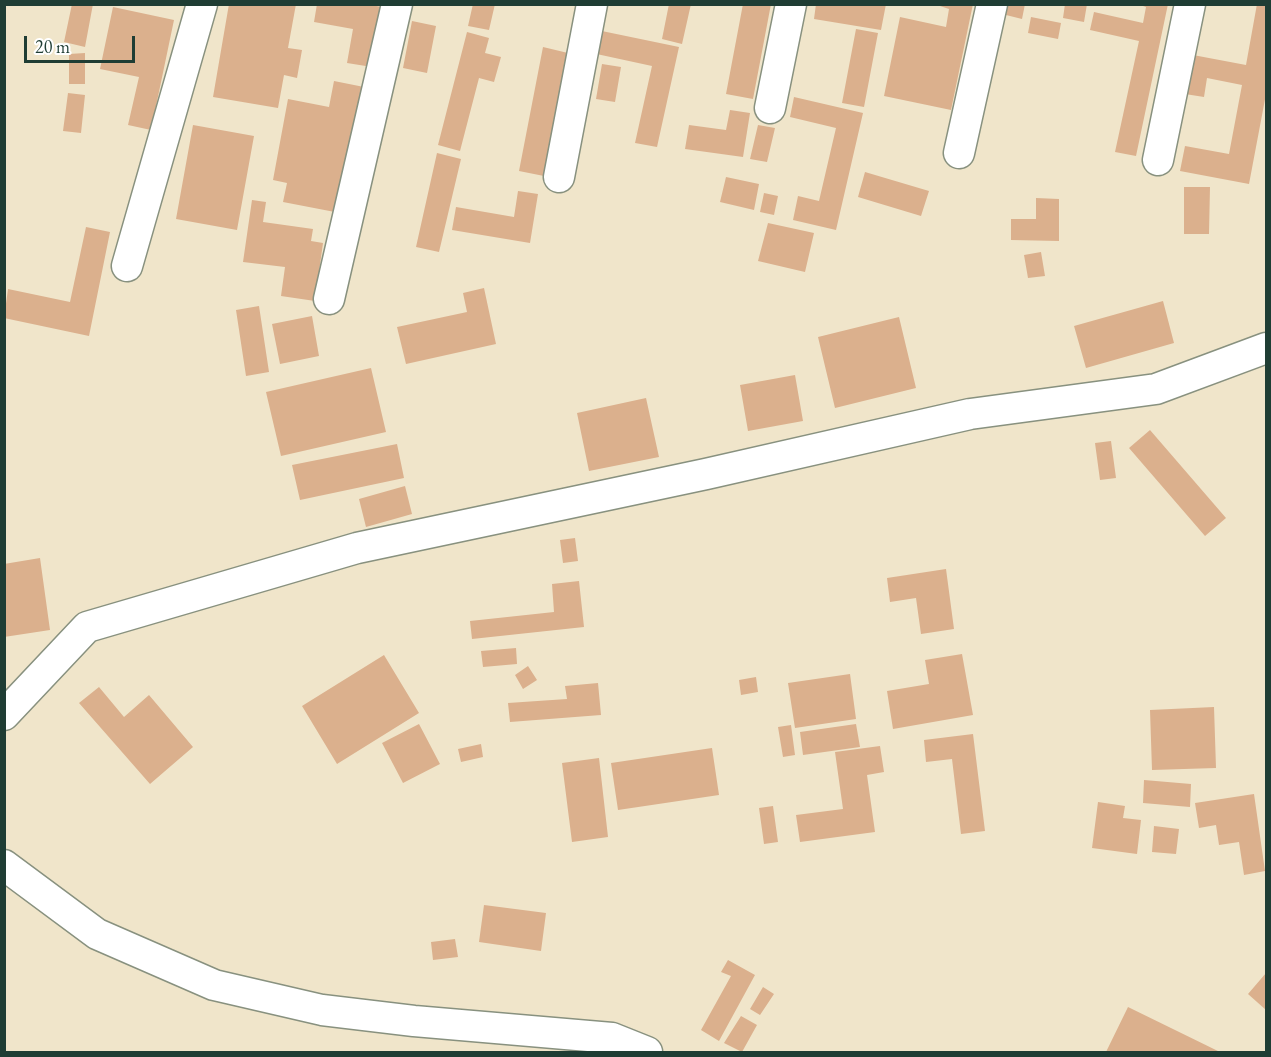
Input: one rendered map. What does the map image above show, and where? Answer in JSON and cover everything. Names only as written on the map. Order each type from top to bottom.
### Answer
[{"type":"street","points":[[127,266],[202,4]]},
{"type":"street","points":[[329,299],[397,4]]},
{"type":"street","points":[[559,177],[592,4]]},
{"type":"street","points":[[770,108],[791,4]]},
{"type":"street","points":[[959,153],[992,4]]},
{"type":"street","points":[[1158,160],[1190,4]]},
{"type":"street","points":[[4,715],[87,627],[357,548],[706,474],[970,414],[1156,389],[1266,348]]},
{"type":"street","points":[[4,865],[97,934],[214,985],[322,1010],[414,1022],[612,1038],[647,1053]]},
{"type":"building","points":[[72,4],[93,4],[85,47],[64,42]]},
{"type":"building","points":[[229,4],[296,4],[288,48],[302,50],[297,78],[284,75],[278,108],[213,97]]},
{"type":"building","points":[[317,4],[365,4],[382,7],[372,67],[347,63],[353,29],[314,22]]},
{"type":"building","points":[[473,4],[495,4],[489,30],[468,26]]},
{"type":"building","points":[[669,4],[691,4],[682,44],[662,39]]},
{"type":"building","points":[[743,4],[771,4],[753,99],[726,94]]},
{"type":"building","points":[[816,4],[886,4],[881,30],[814,19]]},
{"type":"building","points":[[934,4],[973,4],[951,110],[884,96],[900,17],[946,27],[949,9]]},
{"type":"building","points":[[1008,4],[1025,4],[1022,19],[1006,15]]},
{"type":"building","points":[[1065,4],[1087,4],[1084,22],[1063,18]]},
{"type":"building","points":[[1137,4],[1168,4],[1136,156],[1115,152],[1139,41],[1090,30],[1094,12],[1143,23],[1146,7]]},
{"type":"building","points":[[1257,4],[1266,4],[1266,94],[1249,184],[1180,171],[1185,146],[1229,154],[1242,85],[1207,78],[1204,97],[1185,94],[1193,55],[1246,65]]},
{"type":"building","points":[[113,7],[174,20],[151,130],[128,125],[139,77],[100,69]]},
{"type":"building","points":[[1031,17],[1061,23],[1058,39],[1028,33]]},
{"type":"building","points":[[412,21],[436,26],[427,73],[403,68]]},
{"type":"building","points":[[856,29],[878,33],[864,107],[842,103]]},
{"type":"building","points":[[597,30],[679,47],[657,147],[635,143],[652,66],[592,53]]},
{"type":"building","points":[[467,32],[489,38],[485,53],[501,57],[494,82],[479,78],[460,151],[438,145]]},
{"type":"building","points":[[543,47],[568,53],[544,176],[519,171]]},
{"type":"building","points":[[85,53],[85,84],[69,84],[69,54]]},
{"type":"building","points":[[602,64],[621,67],[615,102],[596,99]]},
{"type":"building","points":[[334,81],[364,87],[340,213],[283,202],[287,183],[273,180],[288,99],[329,107]]},
{"type":"building","points":[[68,93],[85,95],[81,133],[63,131]]},
{"type":"building","points":[[794,97],[863,113],[836,230],[793,220],[798,196],[819,201],[836,128],[790,117]]},
{"type":"building","points":[[730,110],[750,113],[743,157],[685,149],[689,125],[726,130]]},
{"type":"building","points":[[193,125],[254,136],[237,230],[176,219]]},
{"type":"building","points":[[758,125],[775,128],[767,162],[750,159]]},
{"type":"building","points":[[437,153],[461,159],[439,252],[416,247]]},
{"type":"building","points":[[865,172],[929,191],[921,216],[858,197]]},
{"type":"building","points":[[726,177],[759,184],[754,210],[720,202]]},
{"type":"building","points":[[1184,187],[1210,187],[1209,234],[1184,234]]},
{"type":"building","points":[[518,191],[538,194],[530,243],[452,230],[456,207],[514,217]]},
{"type":"building","points":[[764,193],[778,196],[774,215],[760,212]]},
{"type":"building","points":[[1036,198],[1059,199],[1059,241],[1011,240],[1011,219],[1036,219]]},
{"type":"building","points":[[252,200],[266,202],[263,222],[313,229],[311,241],[323,243],[315,301],[281,296],[285,267],[243,262]]},
{"type":"building","points":[[768,223],[814,233],[805,272],[758,261]]},
{"type":"building","points":[[86,227],[110,232],[89,336],[4,318],[8,289],[70,302]]},
{"type":"building","points":[[1041,252],[1045,276],[1028,278],[1024,255]]},
{"type":"building","points":[[484,288],[496,344],[406,364],[397,327],[467,312],[463,293]]},
{"type":"building","points":[[1163,301],[1174,343],[1086,368],[1074,326]]},
{"type":"building","points":[[259,306],[269,372],[246,376],[236,310]]},
{"type":"building","points":[[312,316],[319,356],[280,364],[272,324]]},
{"type":"building","points":[[899,317],[916,388],[835,408],[818,337]]},
{"type":"building","points":[[371,368],[386,432],[281,456],[266,392]]},
{"type":"building","points":[[795,375],[803,421],[748,431],[740,385]]},
{"type":"building","points":[[646,398],[659,457],[589,471],[577,413]]},
{"type":"building","points":[[1150,430],[1226,518],[1205,536],[1129,448]]},
{"type":"building","points":[[1111,441],[1116,478],[1100,480],[1095,443]]},
{"type":"building","points":[[397,444],[404,478],[300,500],[292,465]]},
{"type":"building","points":[[405,486],[412,514],[366,527],[359,499]]},
{"type":"building","points":[[575,538],[578,561],[563,563],[560,540]]},
{"type":"building","points":[[40,558],[50,630],[4,637],[4,564]]},
{"type":"building","points":[[946,569],[954,629],[921,634],[916,598],[890,602],[887,578]]},
{"type":"building","points":[[579,581],[584,627],[472,639],[470,621],[554,612],[552,584]]},
{"type":"building","points":[[516,648],[517,664],[483,667],[481,651]]},
{"type":"building","points":[[962,654],[973,715],[893,729],[887,691],[929,684],[925,660]]},
{"type":"building","points":[[384,655],[419,713],[337,764],[302,706]]},
{"type":"building","points":[[528,666],[537,680],[523,689],[515,675]]},
{"type":"building","points":[[850,674],[856,719],[795,728],[788,683]]},
{"type":"building","points":[[756,677],[758,692],[741,695],[739,680]]},
{"type":"building","points":[[598,683],[601,715],[510,722],[508,703],[567,699],[565,686]]},
{"type":"building","points":[[99,687],[124,717],[149,695],[193,747],[150,784],[79,703]]},
{"type":"building","points":[[1214,707],[1216,768],[1152,770],[1150,710]]},
{"type":"building","points":[[419,724],[440,764],[403,783],[382,743]]},
{"type":"building","points":[[856,724],[860,747],[803,755],[800,732]]},
{"type":"building","points":[[791,725],[795,755],[783,757],[778,727]]},
{"type":"building","points":[[973,734],[985,831],[961,834],[952,759],[926,762],[924,740]]},
{"type":"building","points":[[481,744],[483,757],[461,762],[458,749]]},
{"type":"building","points":[[880,746],[884,772],[867,775],[875,832],[800,842],[796,815],[843,809],[835,752]]},
{"type":"building","points":[[712,748],[719,795],[618,810],[611,763]]},
{"type":"building","points":[[599,758],[608,837],[572,842],[562,763]]},
{"type":"building","points":[[1144,780],[1191,784],[1190,807],[1143,803]]},
{"type":"building","points":[[1254,794],[1265,871],[1244,875],[1239,842],[1219,845],[1216,825],[1199,828],[1195,803]]},
{"type":"building","points":[[1098,802],[1125,806],[1123,818],[1141,820],[1137,854],[1092,848]]},
{"type":"building","points":[[773,806],[778,842],[764,844],[759,808]]},
{"type":"building","points":[[1154,826],[1179,829],[1176,854],[1152,852]]},
{"type":"building","points":[[484,905],[546,913],[541,951],[479,942]]},
{"type":"building","points":[[455,939],[458,957],[433,960],[431,942]]},
{"type":"building","points":[[728,960],[755,975],[719,1041],[701,1030],[731,976],[721,972]]},
{"type":"building","points":[[1266,973],[1266,1010],[1248,994]]},
{"type":"building","points":[[763,987],[774,994],[760,1015],[750,1009]]},
{"type":"building","points":[[1128,1007],[1220,1052],[1106,1052]]},
{"type":"building","points":[[741,1016],[757,1025],[742,1052],[724,1043]]}]
